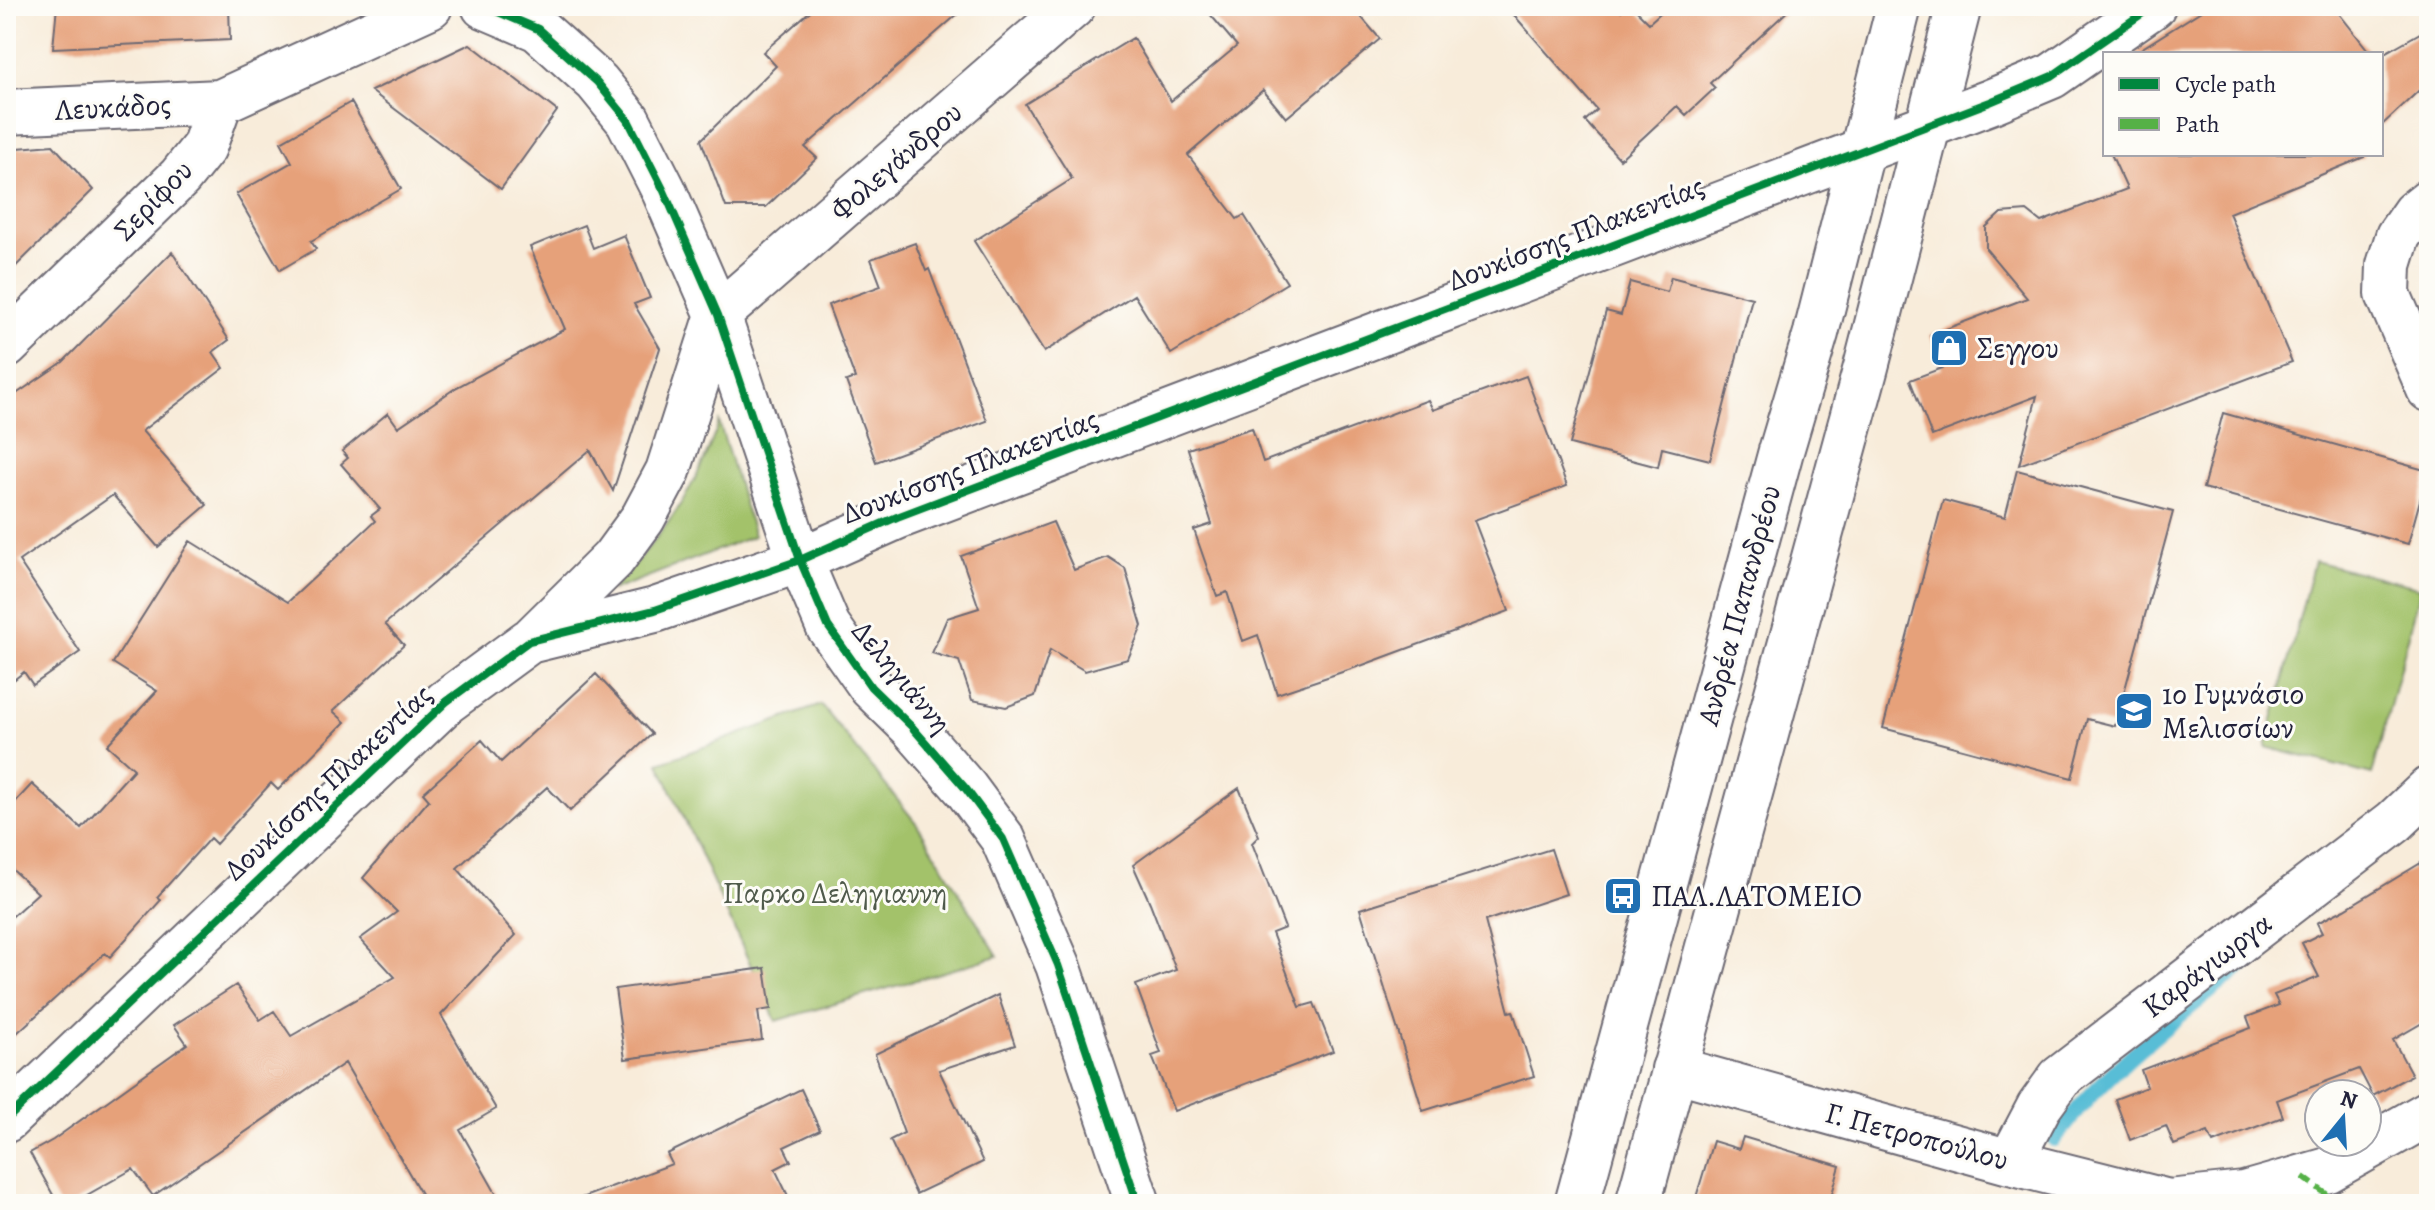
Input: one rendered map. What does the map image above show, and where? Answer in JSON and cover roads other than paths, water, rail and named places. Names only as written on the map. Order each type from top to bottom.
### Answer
[{"type":"street","points":[[220,102],[430,6]]},
{"type":"street","name":"Δεληγιάννη","points":[[484,6],[538,29],[597,82],[628,120],[664,191],[718,315],[800,560],[828,626],[871,687],[912,727],[966,789],[1003,839],[1058,965],[1128,1202]]},
{"type":"street","name":"Φολεγάνδρου","points":[[718,315],[1073,6]]},
{"type":"street","name":"Ανδρέα Παπανδρέου","points":[[1577,1204],[1781,451],[1816,333],[1899,6]]},
{"type":"street","name":"Ανδρέα Παπανδρέου","points":[[1638,1204],[1930,125],[1959,6]]},
{"type":"street","name":"Δουκίσσης Πλακεντίας","points":[[6,1120],[446,702],[529,641],[655,610],[800,560],[897,517],[1930,125],[2052,76],[2153,6]]},
{"type":"street","name":"Λευκάδος","points":[[6,112],[220,102]]},
{"type":"street","name":"Σερίφου","points":[[6,346],[180,177],[204,147],[220,102]]},
{"type":"street","points":[[2429,201],[2414,213],[2398,236],[2389,265],[2388,294],[2429,389]]},
{"type":"street","points":[[529,641],[613,559],[643,518],[668,471],[718,315]]},
{"type":"street","name":"Καράγιωργα","points":[[2010,1162],[2039,1107],[2060,1078],[2394,822],[2429,789]]},
{"type":"street","name":"Γ. Πετροπούλου","points":[[1674,1069],[2010,1162],[2169,1202],[2244,1194],[2328,1170],[2429,1113]]},
{"type":"waterway","points":[[2054,1139],[2123,1064],[2254,956]]},
{"type":"place","name":"Σεγγου","points":[[1949,348]]},
{"type":"place","name":"1ο Γυμνάσιο Μελισσίων","points":[[2134,711]]},
{"type":"place","name":"ΠΑΛ.ΛΑΤΟΜΕΙΟ","points":[[1623,896]]},
{"type":"park label","name":"Παρκο Δεληγιαννη","points":[[835,893]]}]
